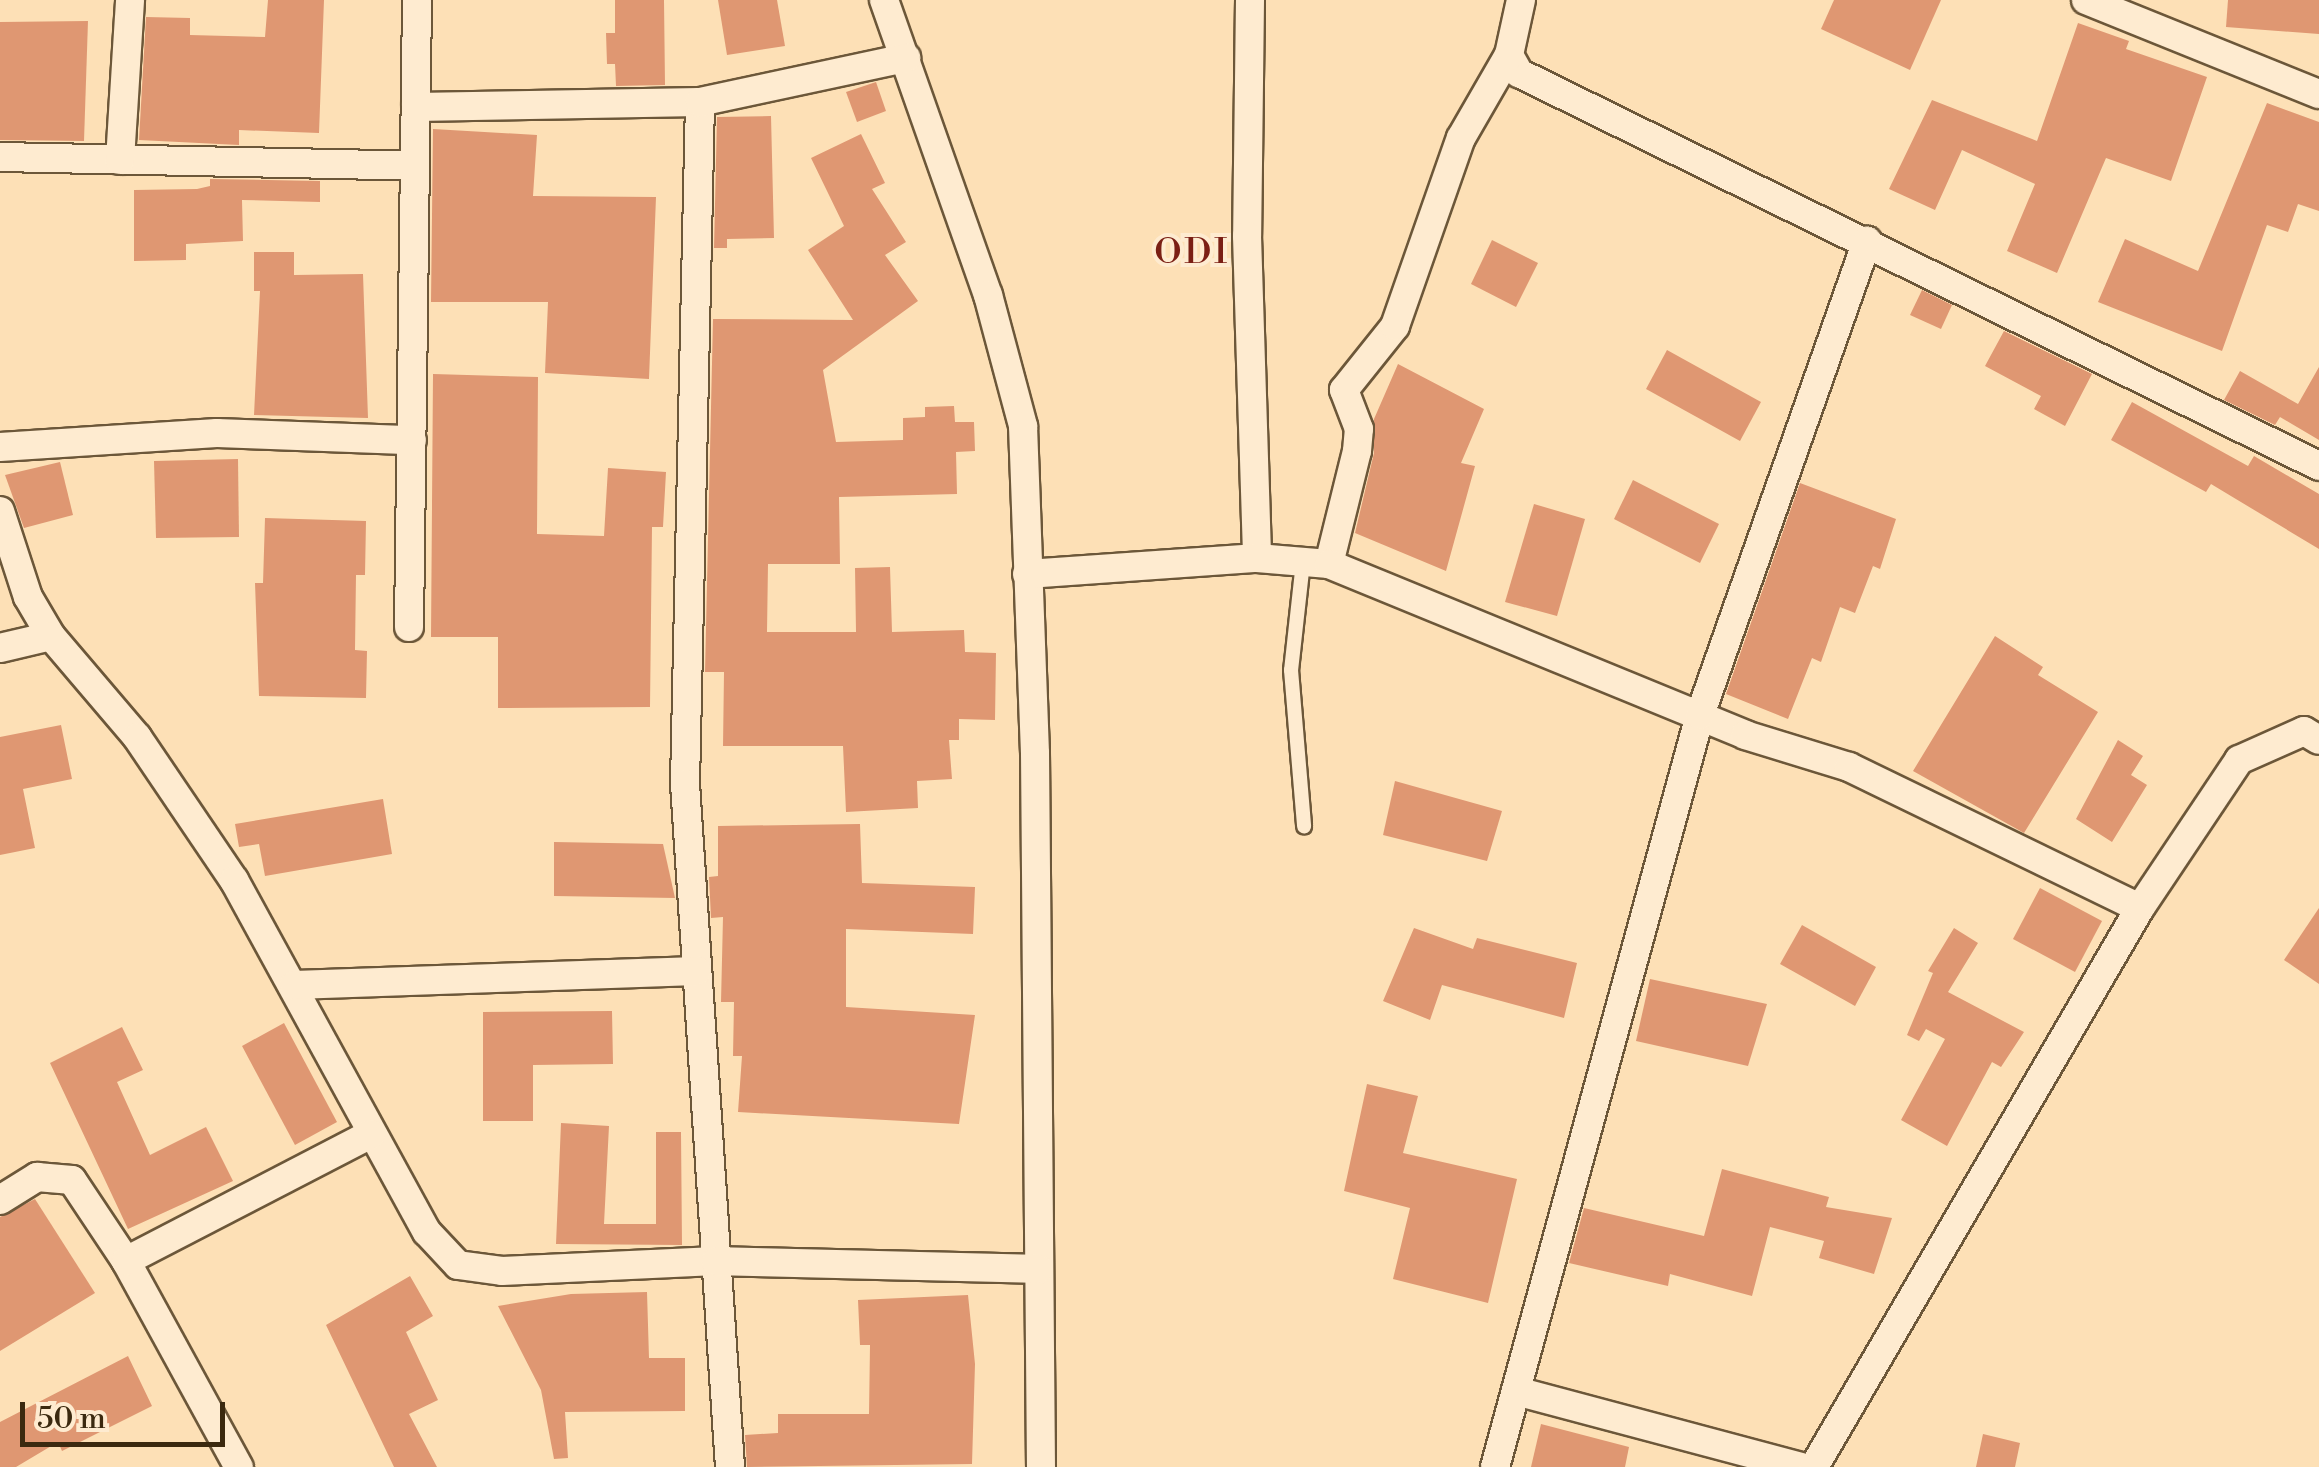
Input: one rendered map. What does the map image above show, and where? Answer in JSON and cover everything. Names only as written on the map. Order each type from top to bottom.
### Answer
[{"type":"street","points":[[120,160],[130,0]]},
{"type":"street","points":[[409,627],[417,0]]},
{"type":"street","points":[[884,0],[988,295],[1024,426],[1041,1467]]},
{"type":"street","points":[[1250,0],[1247,236],[1258,558]]},
{"type":"street","points":[[1316,563],[1357,451],[1358,430],[1344,390],[1395,326],[1461,138],[1509,54],[1521,0]]},
{"type":"street","points":[[2086,0],[2319,94]]},
{"type":"street","points":[[1509,54],[1519,73],[2319,466]]},
{"type":"street","points":[[416,107],[700,102],[906,58]]},
{"type":"street","points":[[700,102],[686,784],[730,1467]]},
{"type":"street","points":[[0,157],[415,166]]},
{"type":"street","points":[[1495,1467],[1700,715],[1867,241]]},
{"type":"street","points":[[0,447],[217,433],[412,440]]},
{"type":"street","points":[[0,511],[28,597],[51,636],[137,737],[234,880],[427,1232],[458,1265],[502,1272],[716,1261],[1038,1269]]},
{"type":"street","points":[[1027,574],[1258,558],[1316,563],[1700,715],[1849,767],[2140,908]]},
{"type":"street","points":[[0,648],[51,636]]},
{"type":"street","points":[[1814,1467],[2140,908],[2240,760],[2304,731],[2319,740]]},
{"type":"street","points":[[294,985],[697,972]]},
{"type":"street","points":[[126,1261],[372,1134]]},
{"type":"street","points":[[0,1200],[37,1177],[72,1180],[126,1261],[239,1467]]},
{"type":"street","points":[[1516,1392],[1802,1467]]},
{"type":"lane","points":[[1304,826],[1291,670],[1316,563]]},
{"type":"building","points":[[268,0],[324,0],[319,133],[239,130],[239,145],[139,140],[146,17],[190,18],[190,35],[265,37]]},
{"type":"building","points":[[615,0],[664,0],[665,85],[616,86],[615,64],[607,64],[606,33],[615,33]]},
{"type":"building","points":[[718,0],[777,0],[785,46],[727,55]]},
{"type":"building","points":[[1834,0],[1941,0],[1910,70],[1821,29]]},
{"type":"building","points":[[2228,0],[2319,0],[2319,34],[2226,27]]},
{"type":"building","points":[[88,21],[84,141],[0,140],[0,22]]},
{"type":"building","points":[[2078,23],[2129,41],[2126,49],[2207,77],[2171,181],[2106,158],[2057,273],[2007,251],[2035,184],[1962,150],[1935,210],[1889,189],[1932,100],[2037,141]]},
{"type":"building","points":[[876,82],[886,111],[857,122],[846,92]]},
{"type":"building","points":[[2267,103],[2319,122],[2319,211],[2298,204],[2288,232],[2267,225],[2222,351],[2098,302],[2125,239],[2198,271]]},
{"type":"building","points":[[771,116],[774,238],[727,239],[727,248],[714,248],[717,117]]},
{"type":"building","points":[[433,129],[537,135],[533,196],[656,197],[649,379],[545,373],[548,302],[431,302]]},
{"type":"building","points":[[861,134],[885,183],[872,189],[906,242],[885,255],[918,301],[823,370],[836,442],[903,440],[903,418],[925,417],[925,407],[954,406],[955,422],[974,422],[975,451],[956,452],[957,494],[839,497],[840,564],[768,564],[767,632],[856,632],[855,568],[890,567],[892,632],[964,630],[965,652],[996,653],[995,720],[959,719],[959,740],[949,740],[952,779],[917,781],[918,808],[846,812],[843,746],[723,746],[724,672],[705,672],[713,319],[853,320],[808,250],[844,226],[811,158]]},
{"type":"building","points":[[210,179],[320,181],[320,202],[242,200],[243,241],[186,244],[186,260],[134,261],[134,190],[197,189],[210,186]]},
{"type":"building","points":[[1492,240],[1538,263],[1516,307],[1471,284]]},
{"type":"building","points":[[254,252],[294,252],[294,275],[363,274],[368,418],[254,415],[260,291],[254,291]]},
{"type":"building","points":[[1922,290],[1952,305],[1941,329],[1910,315]]},
{"type":"building","points":[[2004,331],[2092,374],[2065,426],[2034,409],[2041,396],[1985,366]]},
{"type":"building","points":[[1667,350],[1761,402],[1740,441],[1646,389]]},
{"type":"building","points":[[1398,364],[1484,409],[1461,463],[1475,466],[1446,571],[1355,533],[1374,453],[1374,419]]},
{"type":"building","points":[[2319,367],[2319,440],[2280,417],[2275,425],[2224,400],[2240,371],[2298,404]]},
{"type":"building","points":[[433,374],[538,377],[537,534],[604,536],[608,468],[666,472],[663,527],[652,527],[650,707],[498,708],[498,637],[431,637]]},
{"type":"building","points":[[2132,402],[2248,466],[2254,456],[2319,494],[2319,549],[2211,484],[2206,492],[2111,440]]},
{"type":"building","points":[[238,459],[239,537],[156,538],[154,461]]},
{"type":"building","points":[[60,462],[73,515],[24,528],[5,475]]},
{"type":"building","points":[[1633,480],[1719,524],[1700,563],[1614,519]]},
{"type":"building","points":[[1800,483],[1896,519],[1880,569],[1873,566],[1855,613],[1840,607],[1821,662],[1812,658],[1788,719],[1726,694]]},
{"type":"building","points":[[1534,504],[1585,519],[1557,616],[1505,602]]},
{"type":"building","points":[[265,518],[366,521],[365,575],[356,575],[355,650],[367,651],[366,698],[259,696],[255,583],[263,583]]},
{"type":"building","points":[[1995,636],[2043,667],[2038,675],[2098,712],[2024,833],[1913,771]]},
{"type":"building","points":[[61,725],[72,779],[23,789],[35,848],[0,855],[0,737]]},
{"type":"building","points":[[2118,740],[2143,756],[2131,775],[2147,785],[2112,842],[2076,819]]},
{"type":"building","points":[[1395,781],[1502,811],[1487,861],[1383,835]]},
{"type":"building","points":[[383,799],[392,854],[265,876],[259,844],[239,847],[235,824]]},
{"type":"building","points":[[860,824],[862,883],[975,887],[973,934],[846,929],[846,1007],[975,1015],[959,1124],[738,1112],[742,1056],[733,1056],[734,1002],[721,1002],[723,917],[711,918],[709,877],[718,876],[718,826]]},
{"type":"building","points":[[554,842],[663,844],[675,898],[554,896]]},
{"type":"building","points":[[2040,888],[2102,921],[2075,972],[2013,939]]},
{"type":"building","points":[[2319,908],[2319,984],[2284,960]]},
{"type":"building","points":[[1802,925],[1876,967],[1855,1006],[1780,964]]},
{"type":"building","points":[[1414,928],[1473,949],[1477,938],[1577,963],[1564,1018],[1442,985],[1430,1020],[1383,1001]]},
{"type":"building","points":[[1954,928],[1978,943],[1948,992],[2024,1032],[2001,1067],[1992,1062],[1947,1146],[1901,1120],[1945,1039],[1926,1029],[1919,1041],[1907,1035],[1933,973],[1928,971]]},
{"type":"building","points":[[1650,979],[1767,1004],[1748,1066],[1636,1041]]},
{"type":"building","points":[[612,1011],[613,1064],[533,1065],[533,1121],[483,1121],[483,1012]]},
{"type":"building","points":[[284,1023],[337,1122],[295,1145],[242,1046]]},
{"type":"building","points":[[122,1027],[143,1070],[117,1082],[150,1155],[206,1127],[233,1181],[128,1229],[50,1063]]},
{"type":"building","points":[[1367,1084],[1418,1096],[1403,1153],[1517,1179],[1488,1303],[1393,1279],[1410,1208],[1344,1191]]},
{"type":"building","points":[[561,1123],[609,1126],[604,1224],[656,1224],[656,1132],[681,1132],[682,1245],[556,1244]]},
{"type":"building","points":[[1722,1169],[1829,1197],[1826,1207],[1892,1218],[1874,1274],[1819,1258],[1824,1241],[1770,1227],[1752,1296],[1670,1274],[1668,1286],[1569,1263],[1584,1208],[1704,1236]]},
{"type":"building","points":[[35,1199],[95,1293],[0,1351],[0,1217]]},
{"type":"building","points":[[410,1276],[433,1316],[406,1332],[438,1400],[409,1414],[437,1467],[394,1467],[326,1325]]},
{"type":"building","points":[[647,1292],[649,1358],[685,1358],[685,1411],[565,1412],[568,1458],[554,1459],[541,1390],[498,1306],[571,1294]]},
{"type":"building","points":[[968,1295],[975,1364],[972,1464],[747,1467],[745,1435],[778,1433],[778,1414],[869,1414],[870,1345],[860,1345],[858,1300]]},
{"type":"building","points":[[128,1356],[152,1406],[62,1451],[58,1442],[16,1467],[0,1467],[0,1422]]},
{"type":"building","points":[[1541,1424],[1629,1447],[1625,1467],[1531,1467]]},
{"type":"building","points":[[1983,1434],[2020,1443],[2015,1467],[1976,1467]]},
{"type":"district","name":"ODI","points":[[1192,253]]}]
